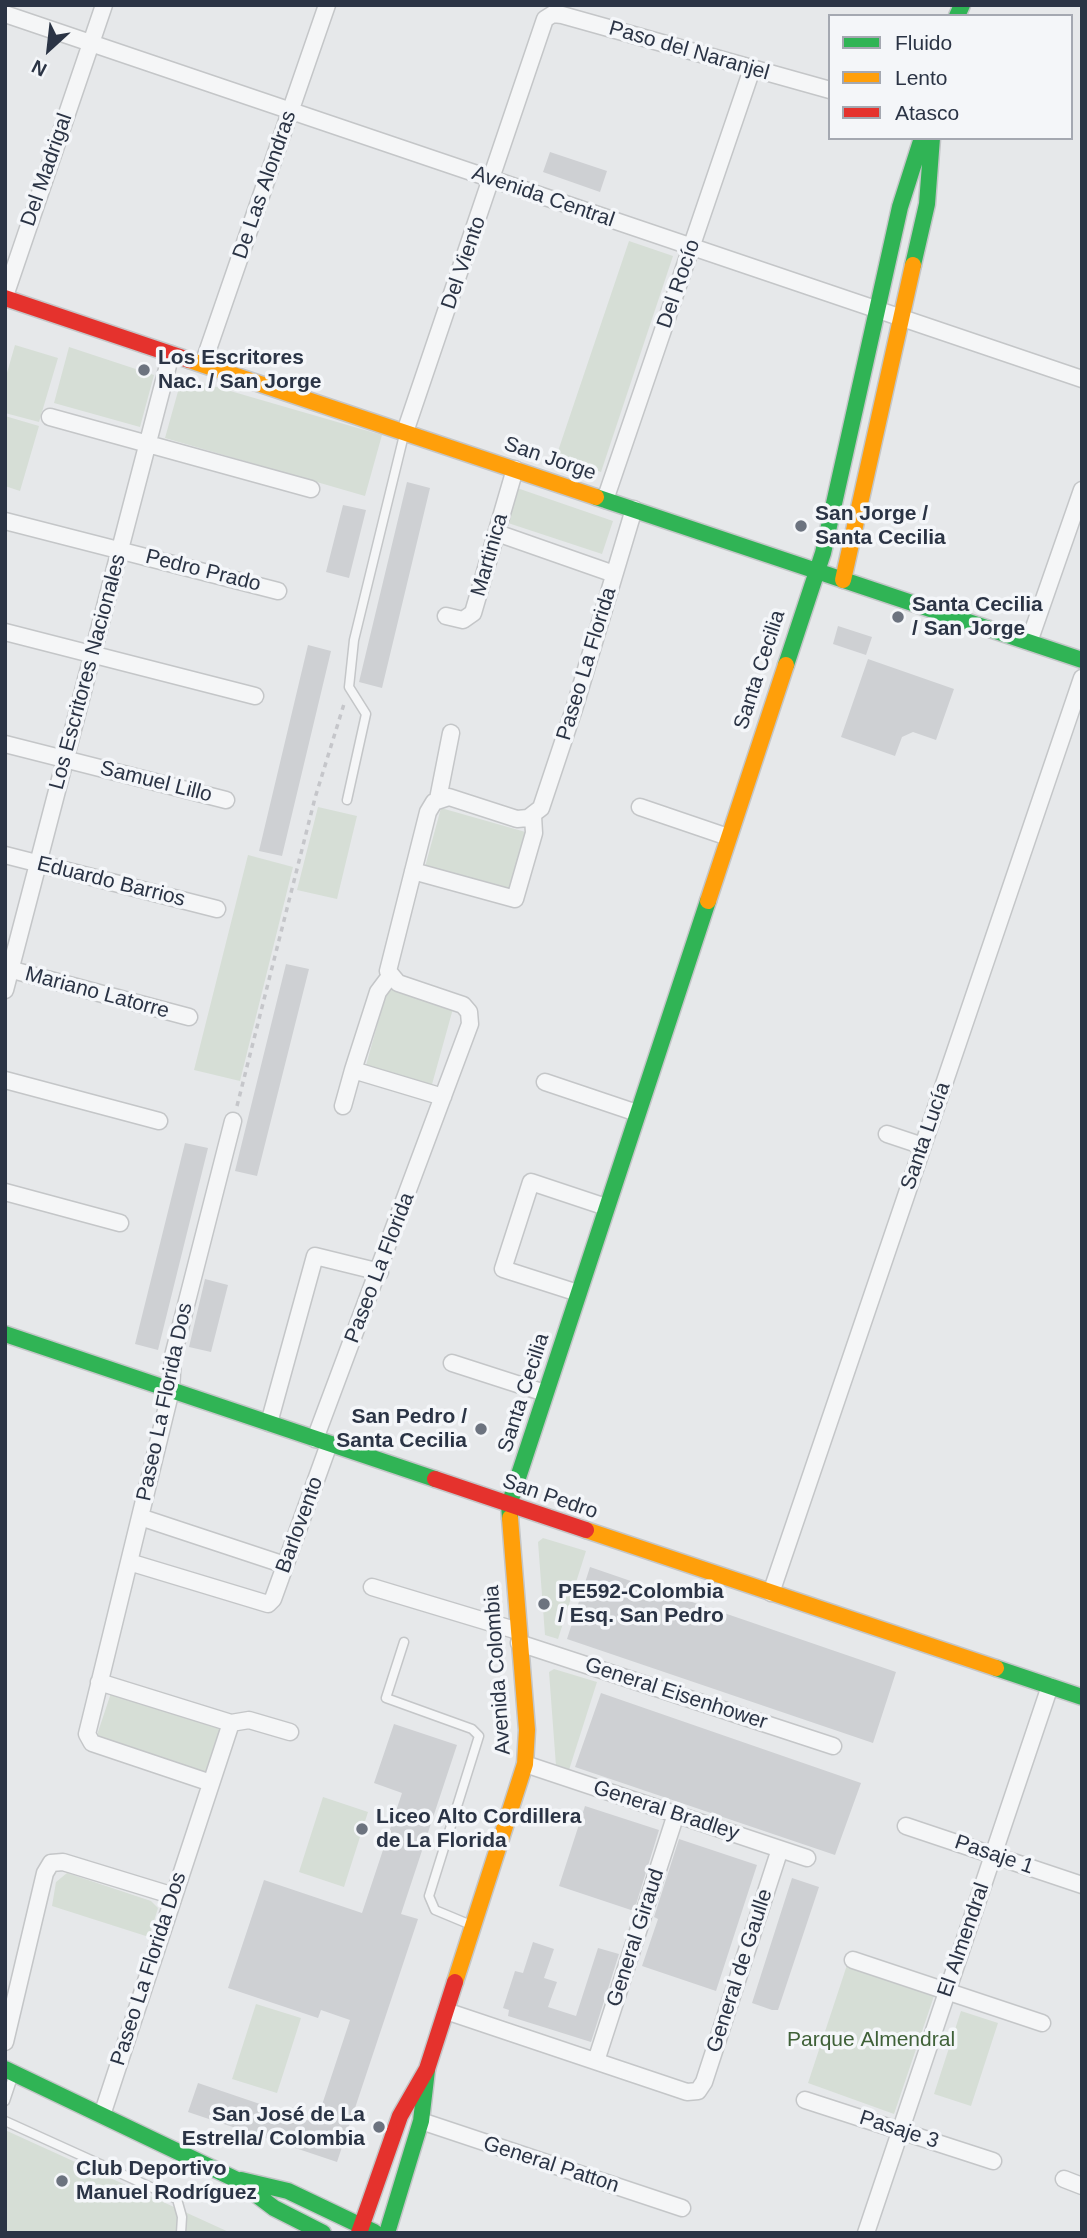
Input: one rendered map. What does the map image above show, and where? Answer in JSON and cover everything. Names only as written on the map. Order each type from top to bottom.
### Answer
[{"type":"main road","name":"Santa Cecilia","points":[[509,1505],[823,553],[908,173],[921,140]]},
{"type":"main road","points":[[843,580],[927,204],[932,140]]},
{"type":"main road","name":"San Jorge","points":[[5,297],[1082,660]]},
{"type":"main road","name":"San Pedro","points":[[5,1334],[1082,1697]]},
{"type":"main road","name":"Avenida Colombia","points":[[387,2233],[421,2121],[427,2069],[525,1764],[527,1730],[509,1505]]},
{"type":"main road","name":"Avenida Colombia","points":[[365,2231],[400,2116],[427,2069]]},
{"type":"main road","points":[[10,2071],[237,2180],[274,2208],[323,2233]]},
{"type":"main road","points":[[237,2180],[288,2192],[365,2231]]},
{"type":"street","name":"Del Madrigal","points":[[5,297],[104,5]]},
{"type":"street","name":"De Las Alondras","points":[[203,364],[327,5]]},
{"type":"street","name":"Avenida Central","points":[[5,14],[1082,379]]},
{"type":"street","name":"Paso del Naranjel","points":[[549,16],[562,15],[828,89]]},
{"type":"street","name":"Del Viento","points":[[405,432],[493,180],[541,27],[549,16]]},
{"type":"street","name":"Del Rocío","points":[[605,499],[752,69]]},
{"type":"street","name":"Los Escritores Nacionales","points":[[5,990],[8,969],[171,354]]},
{"type":"street","points":[[50,417],[311,489]]},
{"type":"street","name":"Martinica","points":[[446,616],[463,620],[472,613],[515,469]]},
{"type":"street","points":[[1029,642],[1082,490]]},
{"type":"street","name":"Paseo La Florida","points":[[413,870],[515,899],[534,833],[534,816],[541,808],[571,718],[635,509]]},
{"type":"street","name":"Pedro Prado","points":[[5,522],[278,590]]},
{"type":"street","points":[[496,533],[614,574]]},
{"type":"street","points":[[5,632],[255,696]]},
{"type":"street","name":"Santa Lucía","points":[[771,1593],[1082,678]]},
{"type":"street","points":[[343,1106],[378,992],[390,976],[388,966],[428,812],[438,799],[451,733]]},
{"type":"street","name":"Samuel Lillo","points":[[5,744],[226,800]]},
{"type":"street","points":[[438,799],[454,798],[517,819],[534,816]]},
{"type":"street","points":[[640,807],[728,837]]},
{"type":"street","name":"Eduardo Barrios","points":[[5,855],[217,909]]},
{"type":"street","name":"Mariano Latorre","points":[[8,969],[189,1017]]},
{"type":"street","name":"Paseo La Florida","points":[[322,1441],[470,1024],[469,1012],[459,1003],[398,983],[390,976]]},
{"type":"street","points":[[354,1070],[443,1097]]},
{"type":"street","points":[[5,1080],[159,1121]]},
{"type":"street","points":[[545,1082],[637,1113]]},
{"type":"street","name":"Paseo La Florida Dos","points":[[211,1783],[90,1742],[87,1734],[171,1391],[173,1356],[233,1121]]},
{"type":"street","points":[[887,1133],[923,1146]]},
{"type":"street","points":[[578,1293],[503,1269],[531,1182],[607,1207]]},
{"type":"street","points":[[5,1192],[120,1223]]},
{"type":"street","points":[[269,1423],[315,1255],[380,1272]]},
{"type":"street","points":[[452,1363],[545,1394]]},
{"type":"street","name":"Barlovento","points":[[129,1562],[268,1604],[285,1565],[322,1441]]},
{"type":"street","points":[[140,1517],[285,1565]]},
{"type":"street","name":"General Eisenhower","points":[[372,1587],[833,1746]]},
{"type":"street","points":[[99,1682],[231,1723],[249,1720],[290,1732]]},
{"type":"street","name":"El Almendral","points":[[866,2233],[1049,1686]]},
{"type":"street","name":"Paseo La Florida Dos","points":[[102,2115],[231,1723]]},
{"type":"street","name":"General Bradley","points":[[525,1764],[807,1858]]},
{"type":"street","name":"General Giraud","points":[[596,2062],[676,1814]]},
{"type":"street","name":"Pasaje 1","points":[[906,1826],[1082,1885]]},
{"type":"street","name":"General de Gaulle","points":[[596,2062],[687,2092],[698,2091],[704,2082],[780,1849]]},
{"type":"street","points":[[5,2042],[45,1873],[51,1863],[63,1862],[174,1896]]},
{"type":"street","points":[[853,1960],[1042,2023]]},
{"type":"street","points":[[446,2011],[596,2062]]},
{"type":"street","name":"Pasaje 3","points":[[805,2099],[993,2161]]},
{"type":"street","name":"General Patton","points":[[421,2121],[682,2208]]},
{"type":"street","points":[[1063,2179],[1082,2186]]},
{"type":"lane","points":[[347,800],[366,714],[349,687],[354,640],[405,432]]},
{"type":"lane","points":[[404,1642],[386,1698],[472,1729],[478,1736],[429,1896],[435,1910],[474,1926]]},
{"type":"lane","points":[[5,2101],[10,2071]]},
{"type":"lane","points":[[5,2121],[177,2199],[182,2217],[181,2233]]},
{"type":"path","points":[[233,1121],[315,798],[349,687]]},
{"type":"green space","points":[[629,241],[673,256],[601,472],[556,457]]},
{"type":"green space","points":[[15,345],[58,358],[39,422],[5,413],[5,380]]},
{"type":"green space","points":[[69,347],[154,375],[140,427],[54,403]]},
{"type":"green space","points":[[182,377],[382,435],[365,496],[165,438]]},
{"type":"green space","points":[[5,416],[39,426],[20,491],[5,486]]},
{"type":"green space","points":[[517,488],[613,521],[602,554],[505,522]]},
{"type":"green space","points":[[318,807],[357,816],[337,899],[297,890]]},
{"type":"green space","points":[[441,808],[529,833],[509,902],[422,878]]},
{"type":"green space","points":[[248,855],[293,867],[240,1081],[194,1070]]},
{"type":"green space","points":[[388,986],[454,1005],[431,1088],[365,1069]]},
{"type":"green space","points":[[543,1538],[586,1551],[558,1639],[545,1635],[538,1542]]},
{"type":"green space","points":[[554,1669],[597,1682],[569,1770],[556,1766],[549,1672]]},
{"type":"green space","points":[[111,1693],[220,1729],[205,1774],[96,1738]]},
{"type":"green space","points":[[323,1797],[368,1812],[344,1887],[299,1872]]},
{"type":"green space","points":[[67,1873],[151,1901],[158,1908],[149,1937],[52,1906],[56,1882]]},
{"type":"green space","name":"Parque Almendral","points":[[847,1965],[934,1996],[894,2114],[808,2083]]},
{"type":"green space","points":[[256,2004],[301,2018],[277,2093],[232,2079]]},
{"type":"green space","points":[[961,2011],[998,2023],[971,2106],[934,2094]]},
{"type":"green space","name":"Club Deportivo Manuel Rodríguez","points":[[5,2130],[231,2233],[5,2233]]},
{"type":"building","points":[[550,152],[607,171],[600,192],[543,172]]},
{"type":"building","points":[[407,482],[430,488],[382,688],[359,682]]},
{"type":"building","points":[[343,505],[366,510],[349,578],[326,572]]},
{"type":"building","points":[[838,626],[872,637],[866,655],[833,644]]},
{"type":"building","points":[[308,645],[331,651],[282,856],[259,851]]},
{"type":"building","points":[[868,659],[954,689],[936,740],[913,732],[902,737],[895,756],[841,737]]},
{"type":"building","points":[[286,964],[309,969],[257,1176],[235,1171]]},
{"type":"building","points":[[185,1143],[208,1148],[158,1350],[135,1344]]},
{"type":"building","points":[[205,1279],[228,1285],[211,1352],[189,1347]]},
{"type":"building","points":[[590,1567],[896,1672],[873,1743],[567,1639]]},
{"type":"building","points":[[601,1693],[861,1783],[835,1855],[575,1767]]},
{"type":"building","points":[[394,1724],[457,1745],[401,1914],[418,1919],[337,2162],[188,2112],[198,2083],[316,2123],[350,2020],[321,2010],[318,2018],[228,1988],[264,1880],[362,1913],[402,1793],[374,1783]]},
{"type":"building","points":[[585,1806],[659,1830],[634,1911],[559,1886]]},
{"type":"building","points":[[679,1839],[757,1865],[716,1991],[642,1966],[658,1919],[654,1917]]},
{"type":"building","points":[[792,1878],[819,1887],[778,2010],[772,2010],[752,2003]]},
{"type":"building","points":[[533,1942],[554,1949],[544,1978],[557,1982],[548,2007],[576,2016],[598,1948],[619,1954],[591,2042],[508,2016],[509,2010],[503,2008],[515,1971],[523,1973]]},
{"type":"traffic: fast","points":[[958,14],[962,5]]},
{"type":"traffic: fast","points":[[786,665],[823,553],[900,207],[921,140]]},
{"type":"traffic: fast","points":[[913,265],[927,204],[932,140]]},
{"type":"traffic: fast","points":[[596,497],[1082,660]]},
{"type":"traffic: fast","points":[[510,1518],[509,1505],[708,901]]},
{"type":"traffic: fast","points":[[5,1334],[435,1479]]},
{"type":"traffic: fast","points":[[996,1668],[1082,1697]]},
{"type":"traffic: fast","points":[[5,2069],[237,2180],[274,2208],[323,2233]]},
{"type":"traffic: fast","points":[[387,2233],[421,2121],[427,2070]]},
{"type":"traffic: fast","points":[[241,2180],[288,2191],[374,2232]]},
{"type":"traffic: slow","points":[[843,580],[913,265]]},
{"type":"traffic: slow","points":[[189,360],[596,497]]},
{"type":"traffic: slow","points":[[708,901],[786,665]]},
{"type":"traffic: slow","points":[[455,1982],[525,1764],[527,1730],[510,1518]]},
{"type":"traffic: slow","points":[[586,1530],[996,1668]]},
{"type":"traffic: jam","points":[[5,298],[189,360]]},
{"type":"traffic: jam","points":[[435,1479],[586,1530]]},
{"type":"traffic: jam","points":[[359,2233],[400,2116],[427,2069],[455,1982]]},
{"type":"place","name":"Los Escritores Nac. / San Jorge","points":[[144,370]]},
{"type":"place","name":"San Jorge / Santa Cecilia","points":[[801,526]]},
{"type":"place","name":"Santa Cecilia / San Jorge","points":[[898,617]]},
{"type":"place","name":"San Pedro / Santa Cecilia","points":[[481,1429]]},
{"type":"place","name":"PE592-Colombia / Esq. San Pedro","points":[[544,1604]]},
{"type":"place","name":"Liceo Alto Cordillera de La Florida","points":[[362,1829]]},
{"type":"place","name":"San José de La Estrella/ Colombia","points":[[379,2127]]},
{"type":"place","name":"Club Deportivo Manuel Rodríguez","points":[[62,2181]]}]
